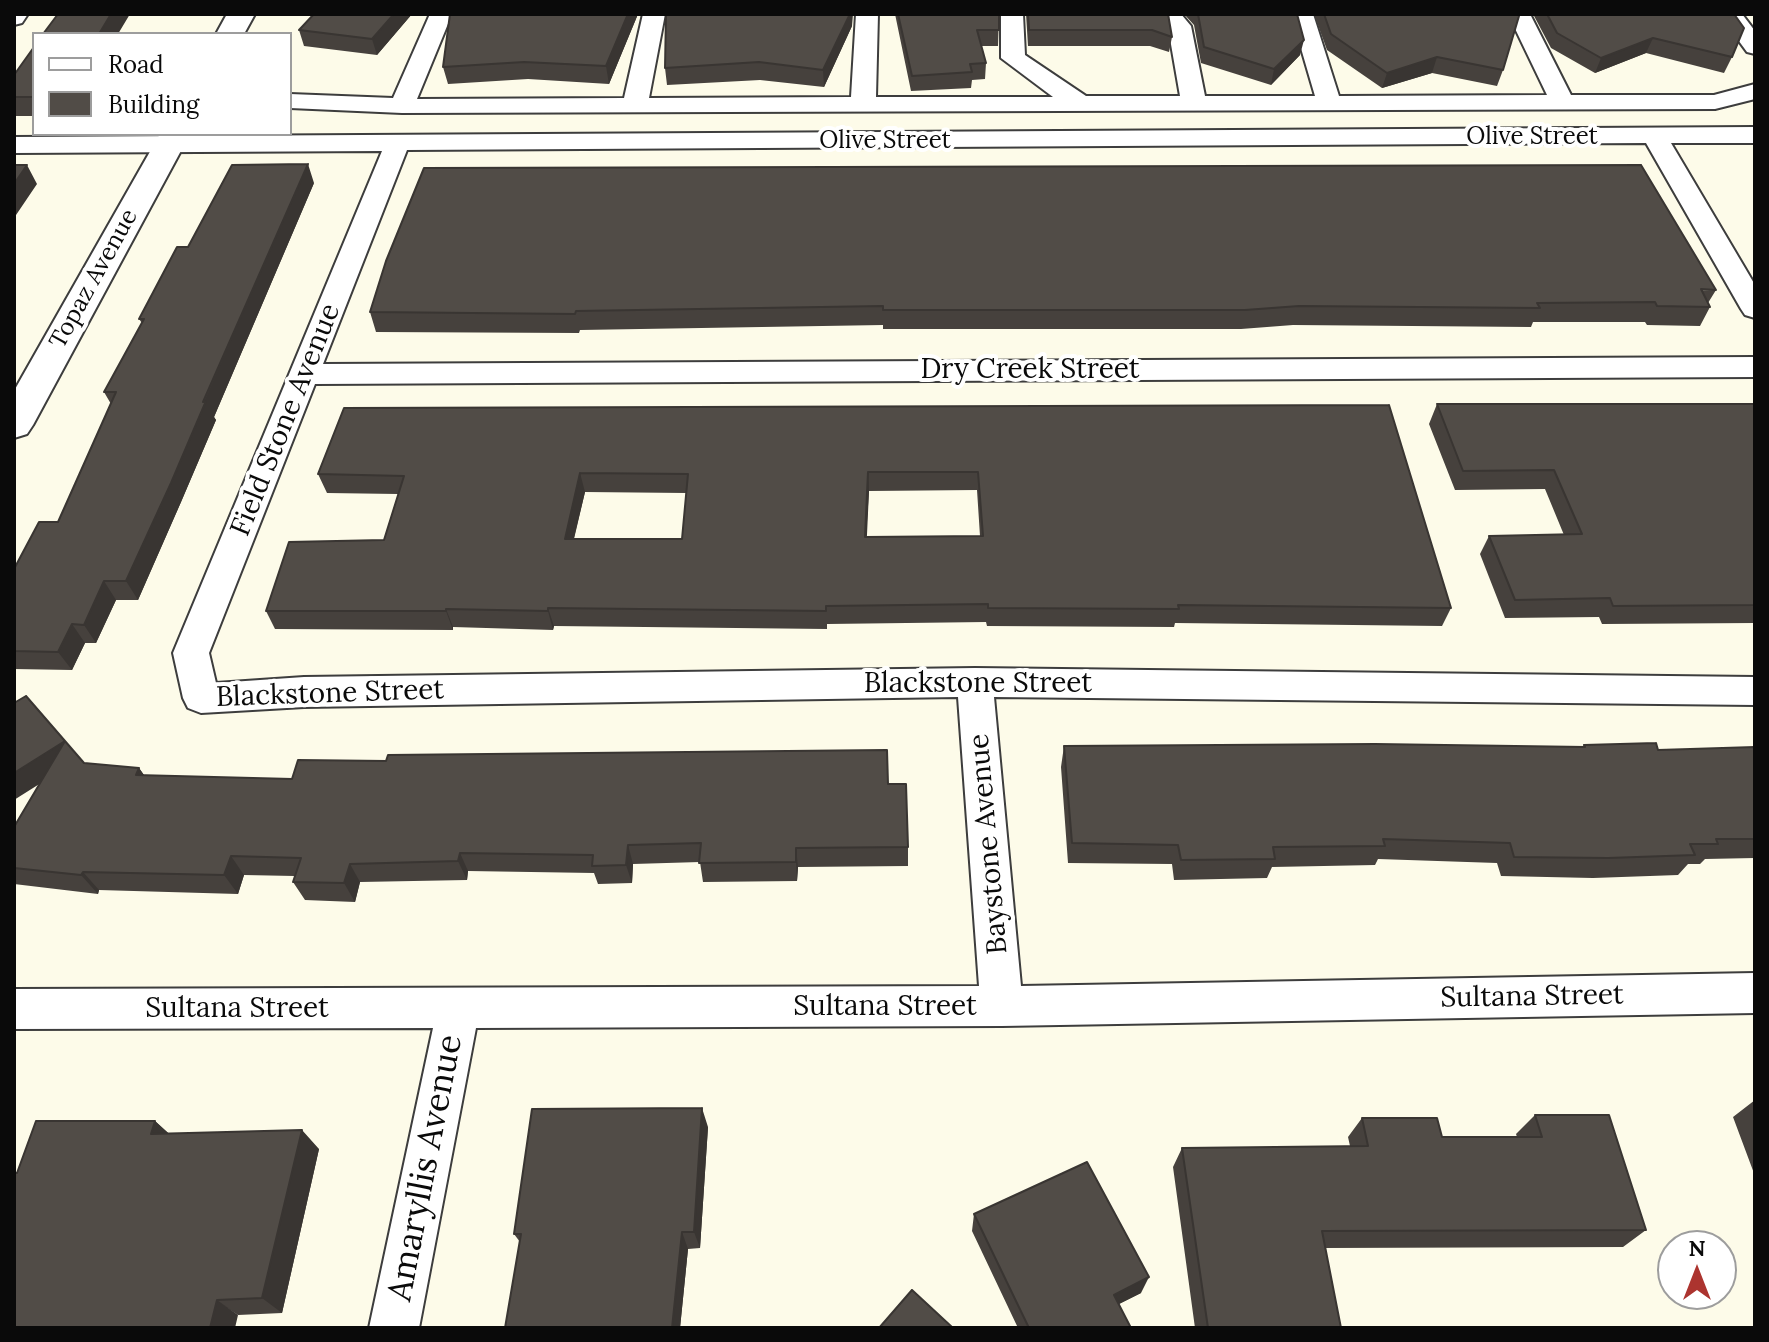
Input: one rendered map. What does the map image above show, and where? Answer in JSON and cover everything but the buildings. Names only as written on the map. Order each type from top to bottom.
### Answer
[{"type":"street","points":[[231,32],[241,14]]},
{"type":"street","points":[[402,106],[441,14]]},
{"type":"street","points":[[635,105],[654,14]]},
{"type":"street","points":[[863,105],[867,14]]},
{"type":"street","points":[[1012,14],[1013,58],[1079,103]]},
{"type":"street","points":[[1169,14],[1179,26],[1194,104]]},
{"type":"street","points":[[1302,14],[1329,103]]},
{"type":"street","points":[[1519,14],[1562,101]]},
{"type":"street","points":[[1730,14],[1755,47]]},
{"type":"street","name":"Olive Street","points":[[292,101],[402,106],[1715,102],[1755,91]]},
{"type":"street","name":"Olive Street","points":[[14,145],[172,140],[397,144],[1755,135]]},
{"type":"street","points":[[1655,137],[1755,309]]},
{"type":"street","name":"Topaz Avenue","points":[[14,425],[172,140]]},
{"type":"street","name":"Field Stone Avenue","points":[[201,698],[191,653],[397,144]]},
{"type":"street","name":"Dry Creek Street","points":[[306,374],[1755,367]]},
{"type":"street","name":"Blackstone Street","points":[[201,698],[320,692],[975,682],[1755,691]]},
{"type":"street","name":"Baystone Avenue","points":[[975,682],[1002,1006]]},
{"type":"street","name":"Sultana Street","points":[[14,1009],[1002,1006],[1755,993]]},
{"type":"street","name":"Amaryllis Avenue","points":[[394,1328],[458,1009]]}]
